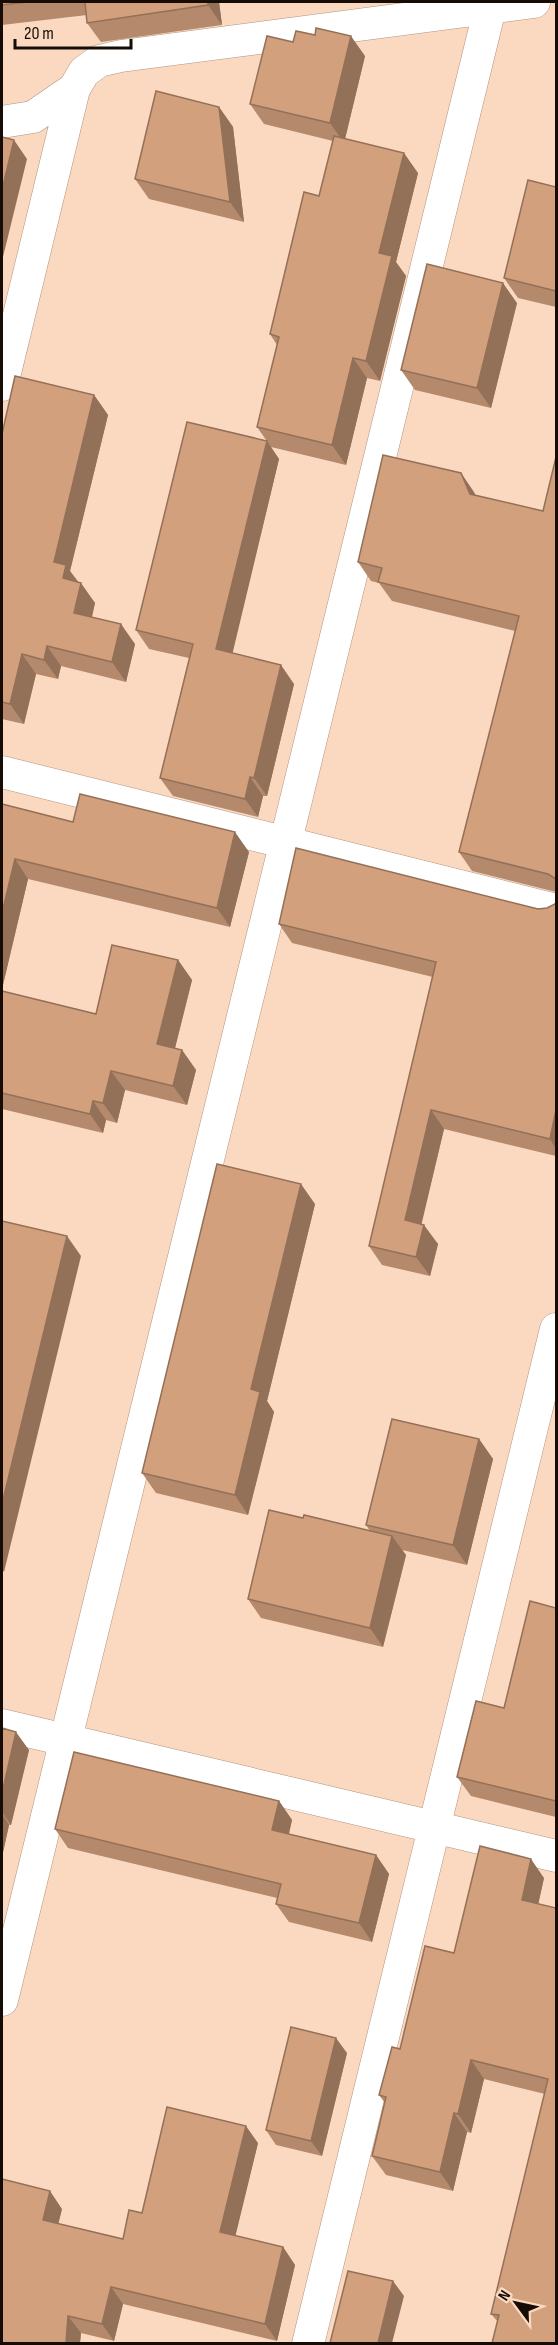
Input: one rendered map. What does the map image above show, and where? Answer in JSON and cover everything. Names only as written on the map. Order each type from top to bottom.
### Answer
[{"type":"street","points":[[2,385],[74,89],[84,72],[99,62],[121,56],[534,2]]},
{"type":"street","points":[[2,2000],[490,8]]},
{"type":"street","points":[[2,122],[33,117],[74,89]]},
{"type":"street","points":[[2,772],[556,910]]},
{"type":"street","points":[[308,2343],[556,1329]]},
{"type":"street","points":[[2,1725],[556,1856]]},
{"type":"building","points":[[2,2],[28,2],[2,5]]},
{"type":"building","points":[[85,2],[208,2],[208,5],[87,23]]},
{"type":"building","points":[[316,28],[351,36],[330,123],[250,104],[267,36],[293,42],[296,31],[315,35]]},
{"type":"building","points":[[156,91],[219,107],[230,202],[135,179]]},
{"type":"building","points":[[334,136],[404,153],[379,253],[392,256],[366,361],[353,358],[332,445],[257,427],[279,337],[270,334],[304,192],[319,196]]},
{"type":"building","points":[[2,137],[14,140],[2,190]]},
{"type":"building","points":[[528,180],[556,187],[556,291],[504,278]]},
{"type":"building","points":[[427,264],[503,283],[477,388],[401,370]]},
{"type":"building","points":[[15,376],[94,395],[54,562],[66,565],[63,578],[81,583],[74,613],[121,624],[112,662],[47,646],[44,660],[22,654],[10,704],[2,702],[2,434]]},
{"type":"building","points":[[187,422],[267,441],[216,649],[281,665],[254,778],[250,777],[245,799],[160,778],[193,644],[136,630]]},
{"type":"building","points":[[383,455],[461,473],[470,494],[543,511],[556,457],[556,879],[548,874],[459,852],[519,616],[378,582],[382,568],[358,562]]},
{"type":"building","points":[[80,794],[235,832],[217,908],[15,859],[2,913],[2,804],[73,822]]},
{"type":"building","points":[[296,848],[538,909],[547,908],[556,902],[556,1110],[550,1139],[431,1110],[405,1220],[424,1225],[416,1257],[369,1246],[436,962],[279,924]]},
{"type":"building","points":[[112,945],[178,960],[157,1044],[182,1050],[173,1086],[111,1071],[103,1103],[93,1101],[90,1114],[2,1093],[2,991],[96,1014]]},
{"type":"building","points":[[217,1164],[301,1184],[251,1389],[260,1392],[235,1495],[142,1473]]},
{"type":"building","points":[[2,1221],[67,1236],[2,1504]]},
{"type":"building","points":[[392,1419],[479,1439],[453,1545],[366,1525]]},
{"type":"building","points":[[269,1510],[303,1518],[304,1515],[392,1536],[370,1628],[248,1599]]},
{"type":"building","points":[[530,1601],[556,1608],[556,1801],[457,1777],[476,1701],[504,1708]]},
{"type":"building","points":[[2,1728],[16,1732],[2,1793]]},
{"type":"building","points":[[74,1752],[279,1801],[272,1830],[376,1855],[359,1923],[276,1904],[281,1884],[55,1829]]},
{"type":"building","points":[[480,1846],[531,1859],[522,1900],[556,1908],[556,2343],[492,2343],[499,2315],[491,2314],[548,2079],[471,2060],[458,2114],[454,2113],[440,2172],[372,2156],[386,2097],[379,2095],[392,2047],[400,2049],[425,1946],[454,1953]]},
{"type":"building","points":[[291,2027],[336,2038],[311,2141],[266,2130]]},
{"type":"building","points":[[167,2107],[246,2126],[220,2232],[283,2247],[265,2324],[111,2287],[102,2324],[68,2316],[66,2343],[2,2343],[2,2179],[50,2191],[43,2220],[123,2239],[129,2210],[142,2213]]},
{"type":"building","points":[[348,2271],[393,2281],[378,2343],[330,2343]]}]
